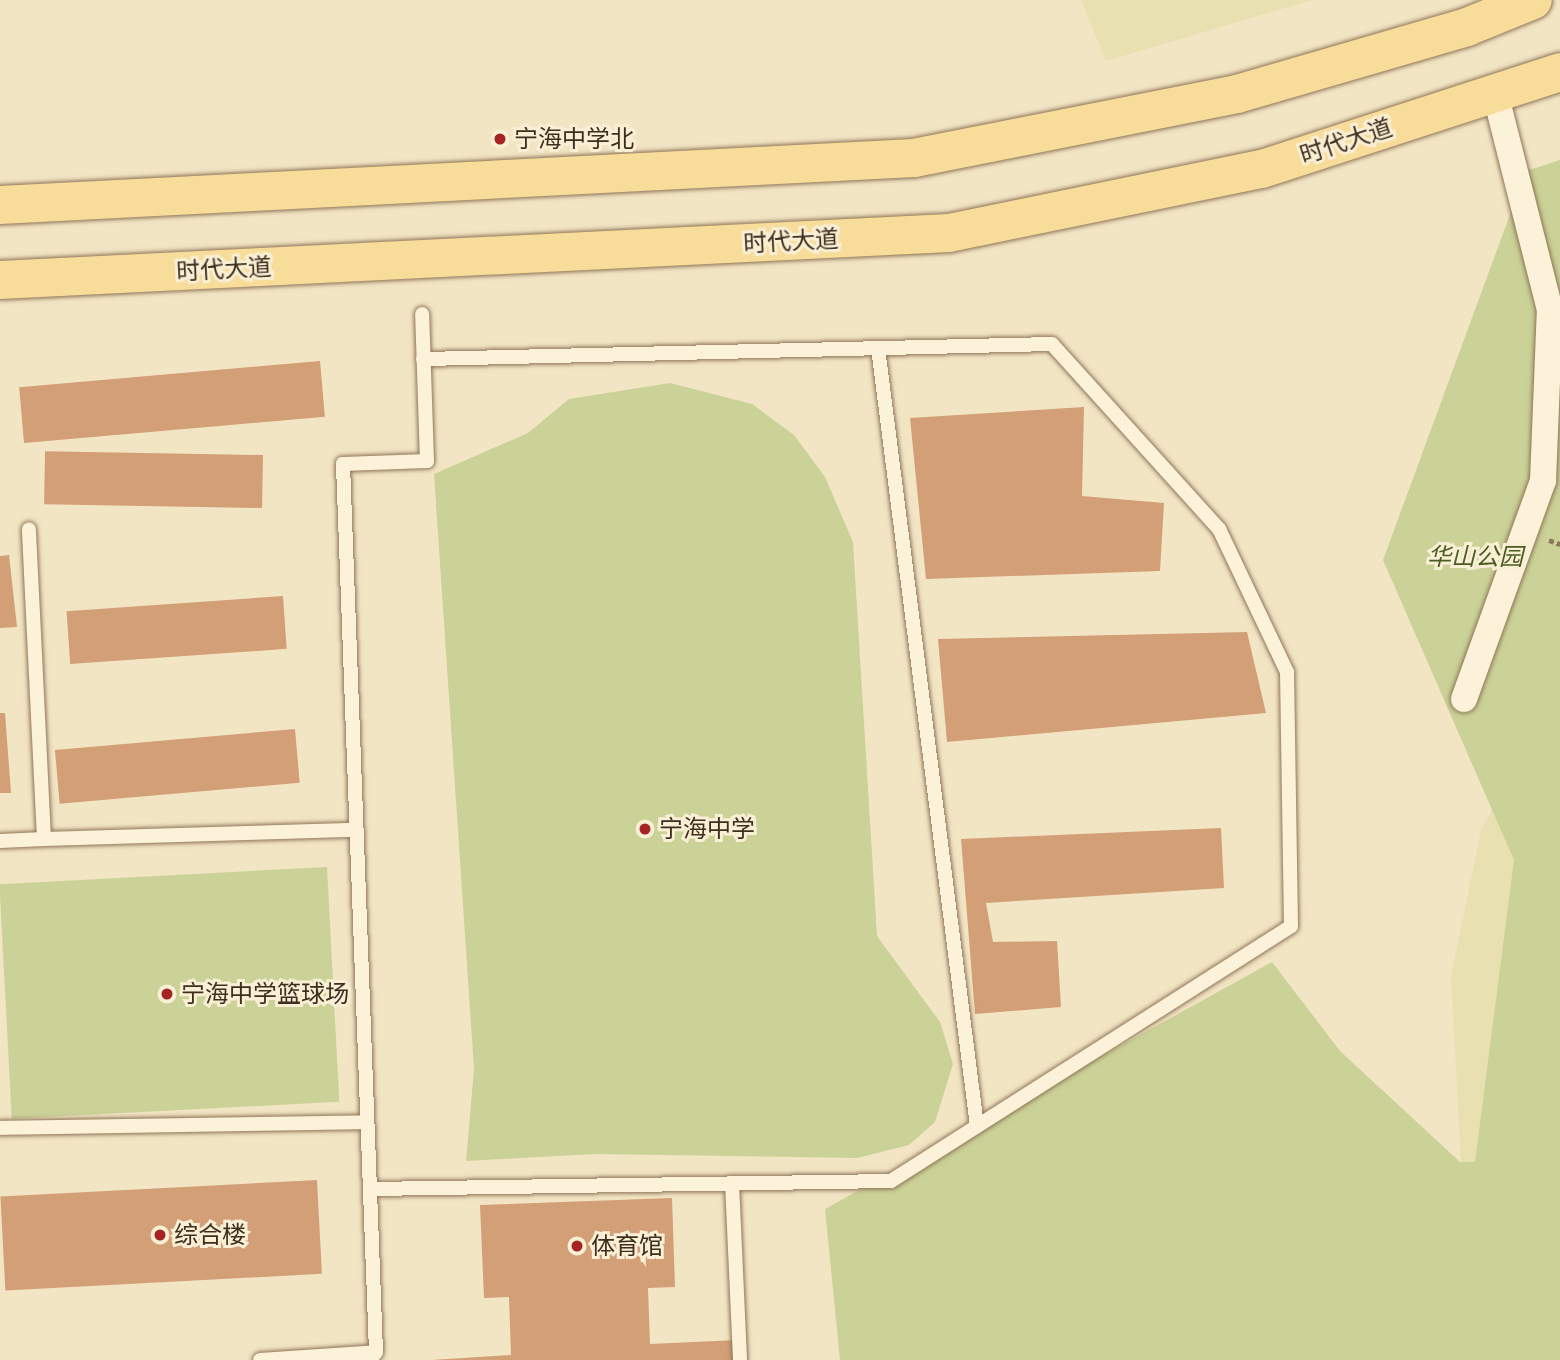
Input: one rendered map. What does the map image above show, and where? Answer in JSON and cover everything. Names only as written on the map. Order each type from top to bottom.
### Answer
[{"type":"main road","points":[[0,205],[914,158],[1237,94],[1467,27],[1533,0]]},
{"type":"main road","name":"时代大道","points":[[0,280],[949,233],[1262,169],[1560,72]]},
{"type":"street","points":[[1464,699],[1544,481],[1550,310],[1495,93]]},
{"type":"lane","points":[[260,1360],[373,1356],[370,1189],[342,464],[427,461],[422,314]]},
{"type":"lane","points":[[370,1189],[891,1181],[1291,926],[1287,672],[1219,529],[1052,344],[423,359]]},
{"type":"lane","points":[[878,348],[977,1126]]},
{"type":"lane","points":[[29,529],[44,839]]},
{"type":"lane","points":[[0,841],[356,831]]},
{"type":"lane","points":[[0,1128],[367,1122]]},
{"type":"lane","points":[[732,1184],[740,1360]]},
{"type":"shaded area","points":[[1081,0],[1312,0],[1106,61]]},
{"type":"shaded area","points":[[1560,688],[1560,1162],[1461,1162],[1451,977],[1481,830]]},
{"type":"green space","name":"华山公园","points":[[1560,160],[1560,1360],[840,1360],[825,1209],[1272,962],[1340,1051],[1460,1162],[1475,1162],[1514,860],[1383,560],[1526,171]]},
{"type":"green space","points":[[670,383],[752,404],[794,435],[825,477],[853,542],[877,936],[940,1022],[953,1064],[935,1122],[909,1145],[857,1158],[594,1154],[466,1161],[474,1069],[434,474],[528,433],[569,399]]},
{"type":"green space","name":"宁海中学篮球场","points":[[327,867],[339,1102],[12,1119],[0,884]]},
{"type":"building","points":[[320,361],[325,417],[24,443],[19,387]]},
{"type":"building","points":[[1084,407],[1082,496],[1164,503],[1160,571],[926,579],[910,418]]},
{"type":"building","points":[[45,451],[263,455],[262,508],[44,504]]},
{"type":"building","points":[[9,555],[17,627],[0,628],[0,556]]},
{"type":"building","points":[[283,596],[287,649],[70,664],[67,611]]},
{"type":"building","points":[[1247,632],[1266,713],[947,742],[938,639]]},
{"type":"building","points":[[0,713],[5,713],[11,793],[0,793]]},
{"type":"building","points":[[295,729],[300,783],[60,804],[55,750]]},
{"type":"building","points":[[1221,828],[1224,888],[986,903],[993,942],[1057,941],[1061,1007],[975,1014],[961,839]]},
{"type":"building","name":"综合楼","points":[[317,1180],[322,1274],[5,1290],[0,1197]]},
{"type":"building","name":"体育馆","points":[[672,1198],[675,1287],[648,1288],[650,1344],[738,1340],[739,1360],[431,1360],[511,1355],[509,1297],[484,1298],[480,1205]]},
{"type":"place","name":"宁海中学北","points":[[500,139]]},
{"type":"place","name":"宁海中学","points":[[645,829]]},
{"type":"place","name":"宁海中学篮球场","points":[[167,994]]},
{"type":"place","name":"综合楼","points":[[160,1235]]},
{"type":"place","name":"体育馆","points":[[577,1246]]}]
